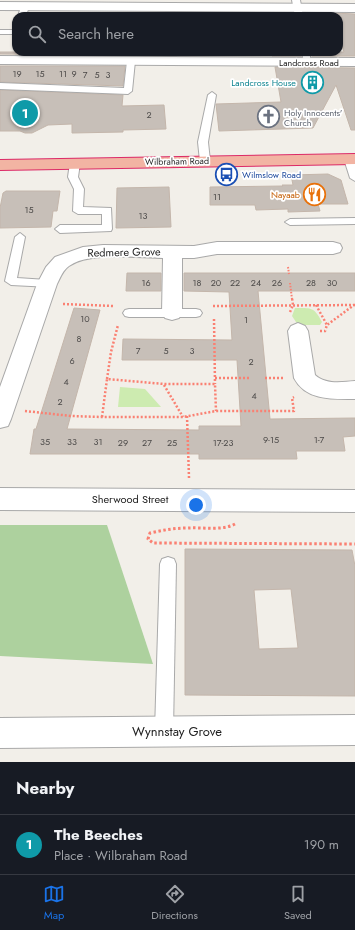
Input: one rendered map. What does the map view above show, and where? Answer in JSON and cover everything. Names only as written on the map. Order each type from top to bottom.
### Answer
[{"type":"highway","name":"Wilbraham Road","points":[[0,165],[352,159]]},
{"type":"street","points":[[0,6],[23,11],[156,8],[298,8],[323,4],[355,8]]},
{"type":"street","name":"Landcross Road","points":[[0,60],[131,61],[153,57],[306,57],[355,62]]},
{"type":"street","name":"Redmere Grove","points":[[2,414],[47,284],[52,272],[62,262],[82,253],[104,251],[194,252],[217,248],[333,248]]},
{"type":"street","points":[[172,313],[173,251]]},
{"type":"street","points":[[298,331],[305,378],[309,384],[321,390],[355,390]]},
{"type":"street","name":"Sherwood Street","points":[[0,499],[355,501]]},
{"type":"street","name":"Wynnstay Grove","points":[[0,733],[355,730]]},
{"type":"lane","points":[[0,32],[12,32]]},
{"type":"lane","points":[[0,86],[128,91],[131,61]]},
{"type":"lane","points":[[205,161],[203,142],[212,95]]},
{"type":"lane","points":[[352,159],[355,178]]},
{"type":"lane","points":[[60,230],[107,229],[107,210],[78,211],[79,189],[73,177],[75,163]]},
{"type":"lane","points":[[290,222],[355,221]]},
{"type":"lane","points":[[20,237],[11,281],[47,284]]},
{"type":"lane","points":[[129,313],[196,313]]},
{"type":"lane","points":[[164,731],[168,564]]},
{"type":"path","points":[[290,283],[293,305]]},
{"type":"path","points":[[40,302],[115,306]]},
{"type":"path","points":[[216,411],[213,305],[355,305]]},
{"type":"path","points":[[315,305],[327,325]]},
{"type":"path","points":[[298,331],[325,331],[327,325],[355,305]]},
{"type":"path","points":[[102,417],[111,352],[119,321]]},
{"type":"path","points":[[215,378],[250,378]]},
{"type":"path","points":[[107,379],[164,384],[215,384]]},
{"type":"path","points":[[164,384],[183,417]]},
{"type":"path","points":[[2,414],[102,417],[183,417],[216,411],[294,412],[292,398],[309,384]]},
{"type":"path","points":[[187,416],[189,500]]},
{"type":"path","points":[[240,500],[239,522],[228,528],[202,527],[168,529],[150,533],[148,539],[153,543],[355,544]]},
{"type":"green space","points":[[295,308],[312,309],[317,313],[322,322],[320,325],[298,325],[292,316]]},
{"type":"green space","points":[[120,387],[145,389],[161,407],[118,407]]},
{"type":"green space","points":[[0,525],[107,525],[153,664],[0,656]]},
{"type":"building","points":[[343,13],[355,14],[355,56],[343,56]]},
{"type":"building","points":[[0,52],[12,52],[12,54],[0,54]]},
{"type":"building","points":[[0,66],[125,66],[123,86],[0,82]]},
{"type":"building","points":[[275,67],[355,68],[355,130],[351,130],[336,85],[313,128],[219,131],[216,104],[281,102]]},
{"type":"building","points":[[0,90],[123,95],[122,106],[164,105],[166,129],[72,133],[72,124],[48,125],[32,133],[20,131],[0,131]]},
{"type":"building","points":[[328,174],[341,180],[348,204],[318,204],[320,211],[288,212],[288,209],[256,210],[255,205],[210,205],[210,187],[293,185],[291,175]]},
{"type":"building","points":[[169,187],[171,227],[116,228],[117,188]]},
{"type":"building","points":[[6,191],[60,191],[57,211],[53,211],[51,227],[0,228],[0,208],[3,193]]},
{"type":"building","points":[[127,273],[161,273],[161,291],[126,291]]},
{"type":"building","points":[[184,273],[355,273],[355,291],[258,291],[270,419],[355,418],[355,436],[343,437],[345,451],[296,451],[297,459],[199,459],[199,454],[30,454],[34,429],[36,429],[74,308],[100,310],[67,429],[199,430],[199,426],[241,426],[237,360],[122,360],[123,339],[232,340],[229,292],[184,291]]},
{"type":"building","points":[[185,549],[352,550],[355,566],[355,696],[185,695]],"holes":[[[291,589],[298,648],[259,649],[254,590]]]},
{"type":"place","name":"Landcross House","points":[[312,82]]},
{"type":"place","name":"The Beeches","points":[[25,113]]},
{"type":"place","name":"Holy Innocents' Church","points":[[268,117]]},
{"type":"place","name":"Wilmslow Road","points":[[227,174]]},
{"type":"place","name":"Nayaab","points":[[315,194]]}]
